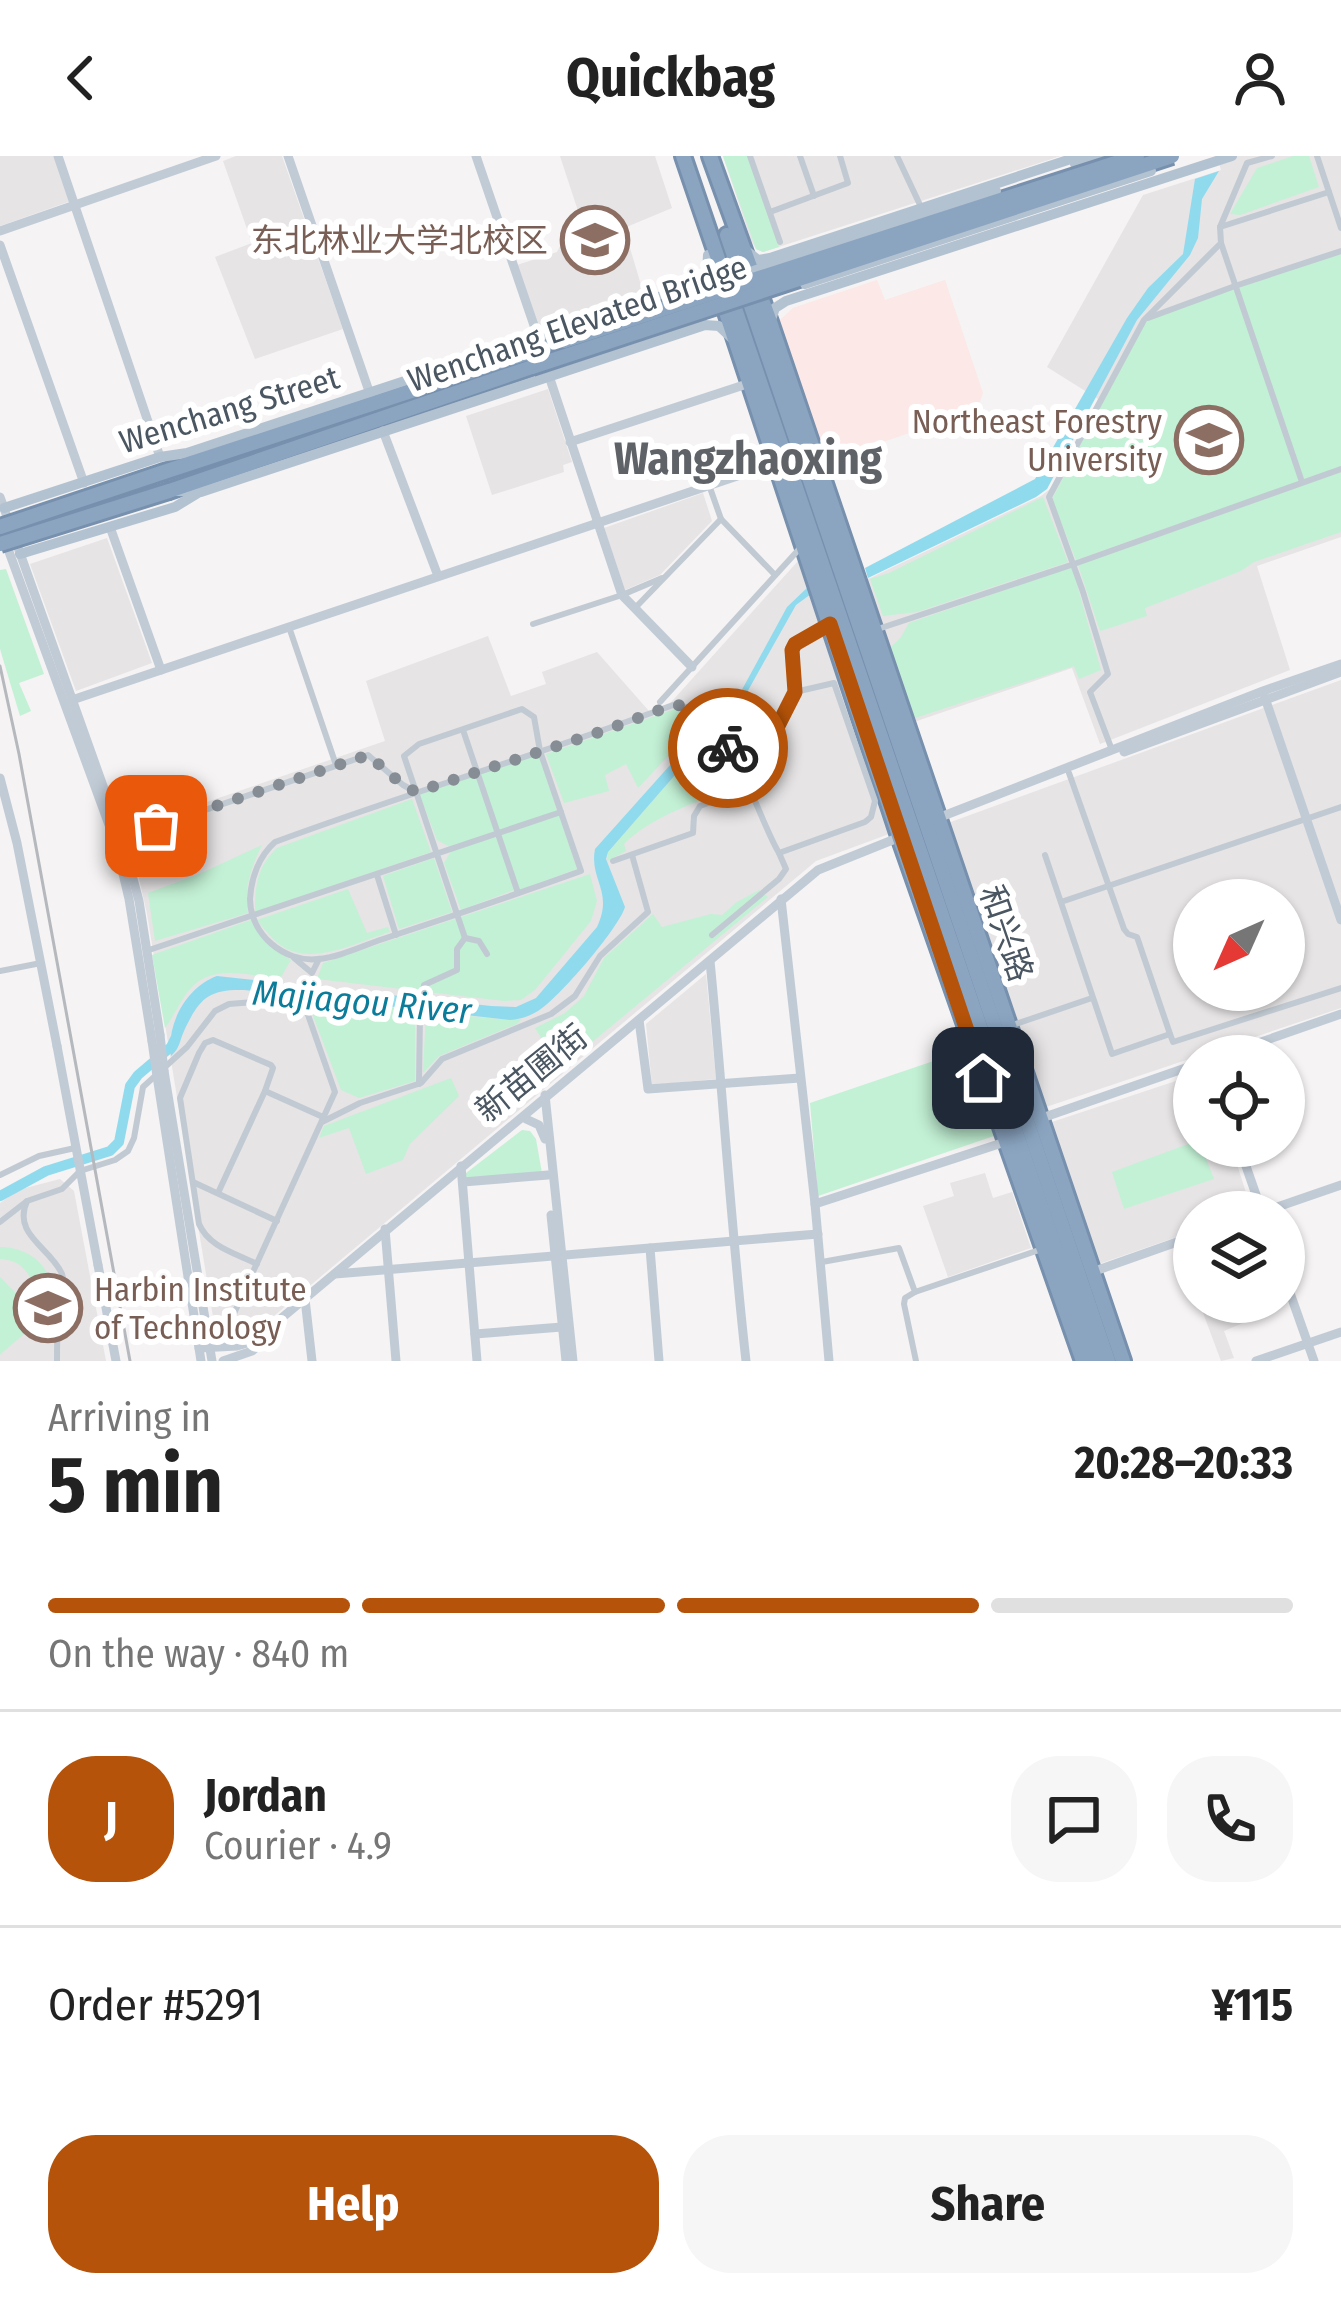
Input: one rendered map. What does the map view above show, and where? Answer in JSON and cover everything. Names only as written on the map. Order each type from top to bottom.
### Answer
[{"type":"highway","points":[[678,156],[803,545],[830,563]]},
{"type":"highway","points":[[678,156],[842,598],[830,624],[1083,1361]]},
{"type":"highway","points":[[700,156],[794,430],[842,598]]},
{"type":"highway","points":[[710,156],[812,450],[830,563]]},
{"type":"highway","name":"Wenchang Elevated Bridge","points":[[0,527],[162,464],[484,375],[532,367],[631,326],[1137,156]]},
{"type":"highway","name":"Wenchang Elevated Bridge","points":[[0,544],[169,490],[564,341],[631,326],[1172,156]]},
{"type":"highway","points":[[742,248],[770,362]]},
{"type":"highway","points":[[794,430],[812,450]]},
{"type":"highway","name":"和兴路","points":[[842,598],[874,630],[1123,1361]]},
{"type":"highway","name":"和兴路","points":[[842,598],[888,708],[1108,1361]]},
{"type":"highway","name":"和兴路","points":[[842,598],[914,841],[1094,1361]]},
{"type":"highway","points":[[884,658],[888,708]]},
{"type":"highway","points":[[936,852],[939,820]]},
{"type":"highway","points":[[988,1001],[1017,1047]]},
{"type":"highway","points":[[972,1046],[1010,1111]]},
{"type":"highway","points":[[1052,1149],[1058,1212]]},
{"type":"main road","points":[[742,248],[758,260],[1080,156]]},
{"type":"main road","points":[[1049,166],[1100,156]]},
{"type":"main road","points":[[631,326],[772,295],[1151,171],[1160,167],[1162,156]]},
{"type":"main road","points":[[770,322],[780,304],[1232,156]]},
{"type":"main road","points":[[631,326],[762,268],[996,191],[1010,194],[1018,207],[1017,217],[1004,232]]},
{"type":"main road","points":[[790,251],[780,263],[781,277],[793,291],[808,294]]},
{"type":"main road","points":[[671,294],[705,280],[708,255]]},
{"type":"main road","name":"Wenchang Street","points":[[1,504],[162,464],[671,294]]},
{"type":"main road","points":[[671,294],[688,298],[693,308],[693,321],[685,331]]},
{"type":"main road","points":[[15,556],[175,507],[201,492],[685,331],[715,324],[736,343]]},
{"type":"main road","points":[[437,371],[484,375]]},
{"type":"main road","points":[[449,408],[484,375]]},
{"type":"main road","points":[[64,489],[56,497],[68,532],[80,536]]},
{"type":"main road","points":[[169,490],[201,492]]},
{"type":"street","points":[[58,156],[162,464]]},
{"type":"street","points":[[0,232],[216,156]]},
{"type":"street","points":[[288,156],[370,394]]},
{"type":"street","points":[[476,156],[538,337]]},
{"type":"street","points":[[750,156],[780,242]]},
{"type":"street","points":[[800,156],[814,196]]},
{"type":"street","points":[[770,212],[848,183],[840,156]]},
{"type":"street","points":[[897,156],[921,207]]},
{"type":"street","points":[[1272,156],[1247,163],[1220,227],[1221,243],[1302,482]]},
{"type":"street","points":[[1317,156],[1341,228]]},
{"type":"street","points":[[1220,227],[1329,191]]},
{"type":"street","points":[[1112,750],[1090,692],[1108,674],[1049,497],[1144,320],[1221,243]]},
{"type":"street","points":[[0,244],[84,483]]},
{"type":"street","points":[[1144,320],[1341,251]]},
{"type":"street","points":[[549,376],[622,596],[692,667]]},
{"type":"street","points":[[571,442],[750,383]]},
{"type":"street","points":[[383,430],[438,576]]},
{"type":"street","points":[[72,700],[776,463]]},
{"type":"street","points":[[874,630],[1341,469]]},
{"type":"street","points":[[709,485],[721,519],[775,575]]},
{"type":"street","points":[[1,504],[116,844],[156,1038]]},
{"type":"street","points":[[634,609],[721,519]]},
{"type":"street","points":[[0,527],[72,700],[122,838],[139,901],[160,1074],[205,1347],[212,1361]]},
{"type":"street","points":[[110,527],[161,670]]},
{"type":"street","points":[[660,702],[803,545]]},
{"type":"street","points":[[532,624],[622,596],[662,578]]},
{"type":"street","points":[[750,788],[795,692],[792,650],[830,624]]},
{"type":"street","points":[[290,627],[336,765]]},
{"type":"street","points":[[939,820],[1263,691],[1341,668]]},
{"type":"street","points":[[939,820],[1341,668]]},
{"type":"street","points":[[779,853],[865,822],[875,809],[834,683],[795,692]]},
{"type":"street","points":[[1265,698],[1341,920]]},
{"type":"street","points":[[319,959],[312,973],[265,937],[252,917],[254,877],[266,850],[275,842],[673,705],[696,710],[724,742],[786,869],[712,935]]},
{"type":"street","points":[[290,956],[319,959],[458,915],[581,871],[540,751],[534,717],[522,709],[419,744],[404,756],[437,854],[458,915],[466,938]]},
{"type":"street","points":[[463,730],[518,893]]},
{"type":"street","points":[[122,838],[368,755],[416,792]]},
{"type":"street","points":[[1070,773],[1124,929],[1137,937],[1173,1042],[1341,988]]},
{"type":"street","points":[[0,778],[41,963],[116,1361]]},
{"type":"street","points":[[613,861],[693,833],[700,806],[750,788]]},
{"type":"street","points":[[1061,902],[1341,807]]},
{"type":"street","points":[[146,952],[561,812]]},
{"type":"street","name":"新苗圃街","points":[[462,1173],[818,870],[901,839]]},
{"type":"street","points":[[322,1120],[356,1102],[419,1084],[442,1059],[551,1014],[575,996],[600,956],[648,912],[632,855]]},
{"type":"street","points":[[1045,855],[1112,1054],[1170,1034]]},
{"type":"street","points":[[376,874],[396,934]]},
{"type":"street","points":[[782,902],[829,1361]]},
{"type":"street","points":[[419,1084],[421,992],[424,985],[457,970],[457,949],[466,938]]},
{"type":"street","points":[[466,938],[479,941],[487,954]]},
{"type":"street","points":[[0,971],[41,963]]},
{"type":"street","points":[[710,963],[746,1361]]},
{"type":"street","points":[[1010,1026],[1093,998]]},
{"type":"street","points":[[0,1222],[27,1201],[62,1189],[80,1171],[128,1151],[143,1087],[187,1047],[211,1014],[225,1005],[254,1002],[307,1012],[337,1093],[226,1331],[205,1347],[201,1361]]},
{"type":"street","points":[[1281,1035],[1341,1014]]},
{"type":"street","points":[[639,1022],[649,1089],[800,1078]]},
{"type":"street","points":[[218,1193],[273,1068],[213,1040],[205,1043],[180,1098],[199,1223],[204,1236],[257,1264]]},
{"type":"street","points":[[1042,1118],[1173,1073]]},
{"type":"street","points":[[265,1091],[322,1120]]},
{"type":"street","points":[[546,1098],[562,1327],[569,1361]]},
{"type":"street","name":"新苗圃街","points":[[224,1361],[252,1351],[546,1098]]},
{"type":"street","points":[[526,1119],[542,1129],[569,1361]]},
{"type":"street","points":[[815,1204],[1005,1142]]},
{"type":"street","points":[[0,1175],[39,1156],[75,1148]]},
{"type":"street","points":[[477,1361],[462,1173],[548,1175]]},
{"type":"street","points":[[192,1181],[277,1221]]},
{"type":"street","points":[[1305,1197],[1341,1185]]},
{"type":"street","points":[[27,1201],[22,1212],[27,1232],[54,1262],[65,1287],[57,1361]]},
{"type":"street","points":[[386,1233],[396,1361]]},
{"type":"street","points":[[339,1274],[818,1234]]},
{"type":"street","points":[[1095,1271],[1173,1243]]},
{"type":"street","points":[[650,1248],[659,1361]]},
{"type":"street","points":[[820,1263],[898,1248],[914,1292]]},
{"type":"street","points":[[916,1361],[905,1298],[1042,1248]]},
{"type":"street","points":[[306,1302],[312,1361]]},
{"type":"street","name":"新苗圃街","points":[[205,1347],[254,1341],[306,1302]]},
{"type":"street","points":[[1300,1323],[1313,1361]]},
{"type":"street","points":[[475,1334],[562,1327]]},
{"type":"street","points":[[1256,1361],[1341,1332]]},
{"type":"shaded area","points":[[0,156],[54,156],[71,201],[0,226]]},
{"type":"shaded area","points":[[236,156],[282,156],[343,329],[255,359],[215,257],[252,243],[223,161]]},
{"type":"shaded area","name":"东北林业大学北校区","points":[[560,156],[655,156],[672,208],[624,228],[644,295],[539,330],[517,265],[557,252],[578,211]]},
{"type":"shaded area","points":[[723,156],[1061,156],[763,252],[751,240]]},
{"type":"shaded area","name":"Northeast Forestry University","points":[[1217,156],[1341,156],[1341,537],[1257,566],[1290,670],[1100,744],[1072,668],[914,722],[866,580],[1050,489],[1098,399],[1047,367],[1143,195],[1221,170]]},
{"type":"shaded area","points":[[877,280],[885,300],[945,280],[983,393],[977,410],[827,461],[779,321],[793,308]]},
{"type":"shaded area","points":[[548,389],[572,462],[563,465],[564,472],[492,495],[466,416]]},
{"type":"shaded area","points":[[703,493],[712,521],[660,575],[625,590],[604,528]]},
{"type":"shaded area","points":[[107,538],[152,663],[76,691],[30,564]]},
{"type":"shaded area","points":[[798,561],[889,834],[816,861],[256,1331],[241,1336],[214,1323],[147,914],[128,829],[385,741],[366,681],[488,636],[511,696],[546,684],[542,672],[597,652],[656,719]]},
{"type":"shaded area","points":[[1341,680],[1341,1008],[1261,1035],[1173,1035],[1173,1064],[1046,1107],[948,823]]},
{"type":"shaded area","points":[[706,974],[716,1079],[652,1085],[646,1024]]},
{"type":"shaded area","points":[[1173,1082],[1173,1167],[1238,1167],[1246,1191],[1173,1191],[1173,1238],[1099,1264],[1049,1123]]},
{"type":"shaded area","points":[[985,1173],[993,1198],[1012,1192],[1031,1248],[948,1277],[923,1206],[954,1196],[950,1183]]},
{"type":"shaded area","name":"Harbin Institute of Technology","points":[[60,1179],[74,1191],[106,1361],[0,1361],[0,1203],[18,1190]]},
{"type":"shaded area","points":[[1207,1323],[1243,1323],[1224,1331],[1234,1358],[1221,1361]]},
{"type":"green space","points":[[723,156],[748,156],[779,247],[756,249]]},
{"type":"green space","points":[[1309,156],[1319,187],[1240,215],[1230,214],[1257,168]]},
{"type":"green space","points":[[1341,253],[1341,467],[1304,479],[1238,288]]},
{"type":"green space","points":[[1234,288],[1300,481],[1076,560],[1052,499],[1146,321]]},
{"type":"green space","points":[[1341,472],[1341,532],[1254,562],[1145,608],[1147,616],[1100,631],[1078,565]]},
{"type":"green space","points":[[1043,497],[1068,562],[917,612],[883,616],[870,579]]},
{"type":"green space","points":[[1072,567],[1101,670],[1079,679],[1074,666],[915,718],[891,647],[909,623]]},
{"type":"green space","points":[[6,569],[44,674],[19,683],[31,711],[20,716],[0,649],[0,570]]},
{"type":"green space","points":[[675,709],[692,713],[706,725],[638,788],[626,764],[605,775],[609,791],[564,803],[546,754]]},
{"type":"green space","points":[[717,739],[743,785],[649,825],[624,844],[626,851],[607,861],[608,852],[682,767]]},
{"type":"green space","points":[[539,754],[557,811],[499,830],[481,774]]},
{"type":"green space","points":[[476,775],[495,831],[450,847],[437,840],[419,793]]},
{"type":"green space","points":[[412,799],[431,852],[255,912],[258,877],[277,848]]},
{"type":"green space","points":[[559,815],[577,869],[519,890],[501,834]]},
{"type":"green space","points":[[497,836],[514,890],[461,910],[444,863],[451,851]]},
{"type":"green space","points":[[262,845],[249,878],[248,913],[155,941],[148,893]]},
{"type":"green space","points":[[434,858],[452,912],[399,929],[383,876]]},
{"type":"green space","points":[[590,874],[597,901],[591,921],[535,990],[521,1000],[317,979],[323,963]]},
{"type":"green space","points":[[348,889],[367,933],[388,927],[390,932],[338,950],[297,953],[270,936],[257,920]]},
{"type":"green space","points":[[759,890],[768,897],[546,1080],[528,1060],[545,1044],[535,1028],[565,1013],[584,996],[604,958],[653,914],[662,927],[722,915]]},
{"type":"green space","points":[[251,920],[291,960],[280,979],[235,973],[202,979],[165,1028],[152,955]]},
{"type":"green space","points":[[313,999],[415,1010],[415,1081],[359,1098],[341,1090],[312,1013]]},
{"type":"green space","points":[[426,1012],[522,1019],[439,1056],[423,1073]]},
{"type":"green space","points":[[963,1051],[994,1136],[818,1196],[810,1103]]},
{"type":"green space","points":[[451,1078],[459,1096],[410,1144],[403,1160],[366,1174],[349,1128],[319,1138],[324,1126]]},
{"type":"green space","points":[[522,1130],[536,1139],[542,1173],[466,1179],[466,1173]]},
{"type":"green space","points":[[1173,1150],[1173,1167],[1209,1167],[1214,1179],[1124,1209],[1112,1172]]},
{"type":"green space","points":[[0,1247],[35,1259],[47,1272],[52,1291],[45,1315],[0,1355],[0,1277],[29,1307],[34,1290],[23,1268],[0,1259]]},
{"type":"water","points":[[1219,171],[1202,199],[1198,238],[1190,255],[1137,320],[1047,489],[868,578],[865,568],[1035,479],[1127,318],[1148,288],[1183,254],[1195,179]]},
{"type":"water","points":[[808,587],[811,594],[796,605],[727,728],[682,767],[608,852],[606,859],[625,907],[587,962],[538,1011],[510,1020],[232,990],[213,994],[200,1004],[171,1056],[180,1008],[196,989],[217,976],[491,1006],[516,1007],[536,998],[602,915],[595,849],[680,754],[726,719],[787,607]]},
{"type":"waterway","name":"Majiagou River","points":[[0,1196],[46,1171],[110,1151],[119,1142],[130,1086],[175,1039]]},
{"type":"railway","points":[[0,666],[130,1361]]},
{"type":"way so far","points":[[156,826],[368,755],[416,792],[673,705],[686,705],[702,714],[728,748]]},
{"type":"place","name":"东北林业大学北校区","points":[[595,240]]},
{"type":"place","name":"Northeast Forestry University","points":[[1209,440]]},
{"type":"place","name":"Harbin Institute of Technology","points":[[48,1308]]},
{"type":"district","name":"Wangzhaoxing","points":[[748,458]]},
{"type":"route","points":[[728,748],[750,788],[795,692],[792,650],[830,624],[983,1078]]}]
